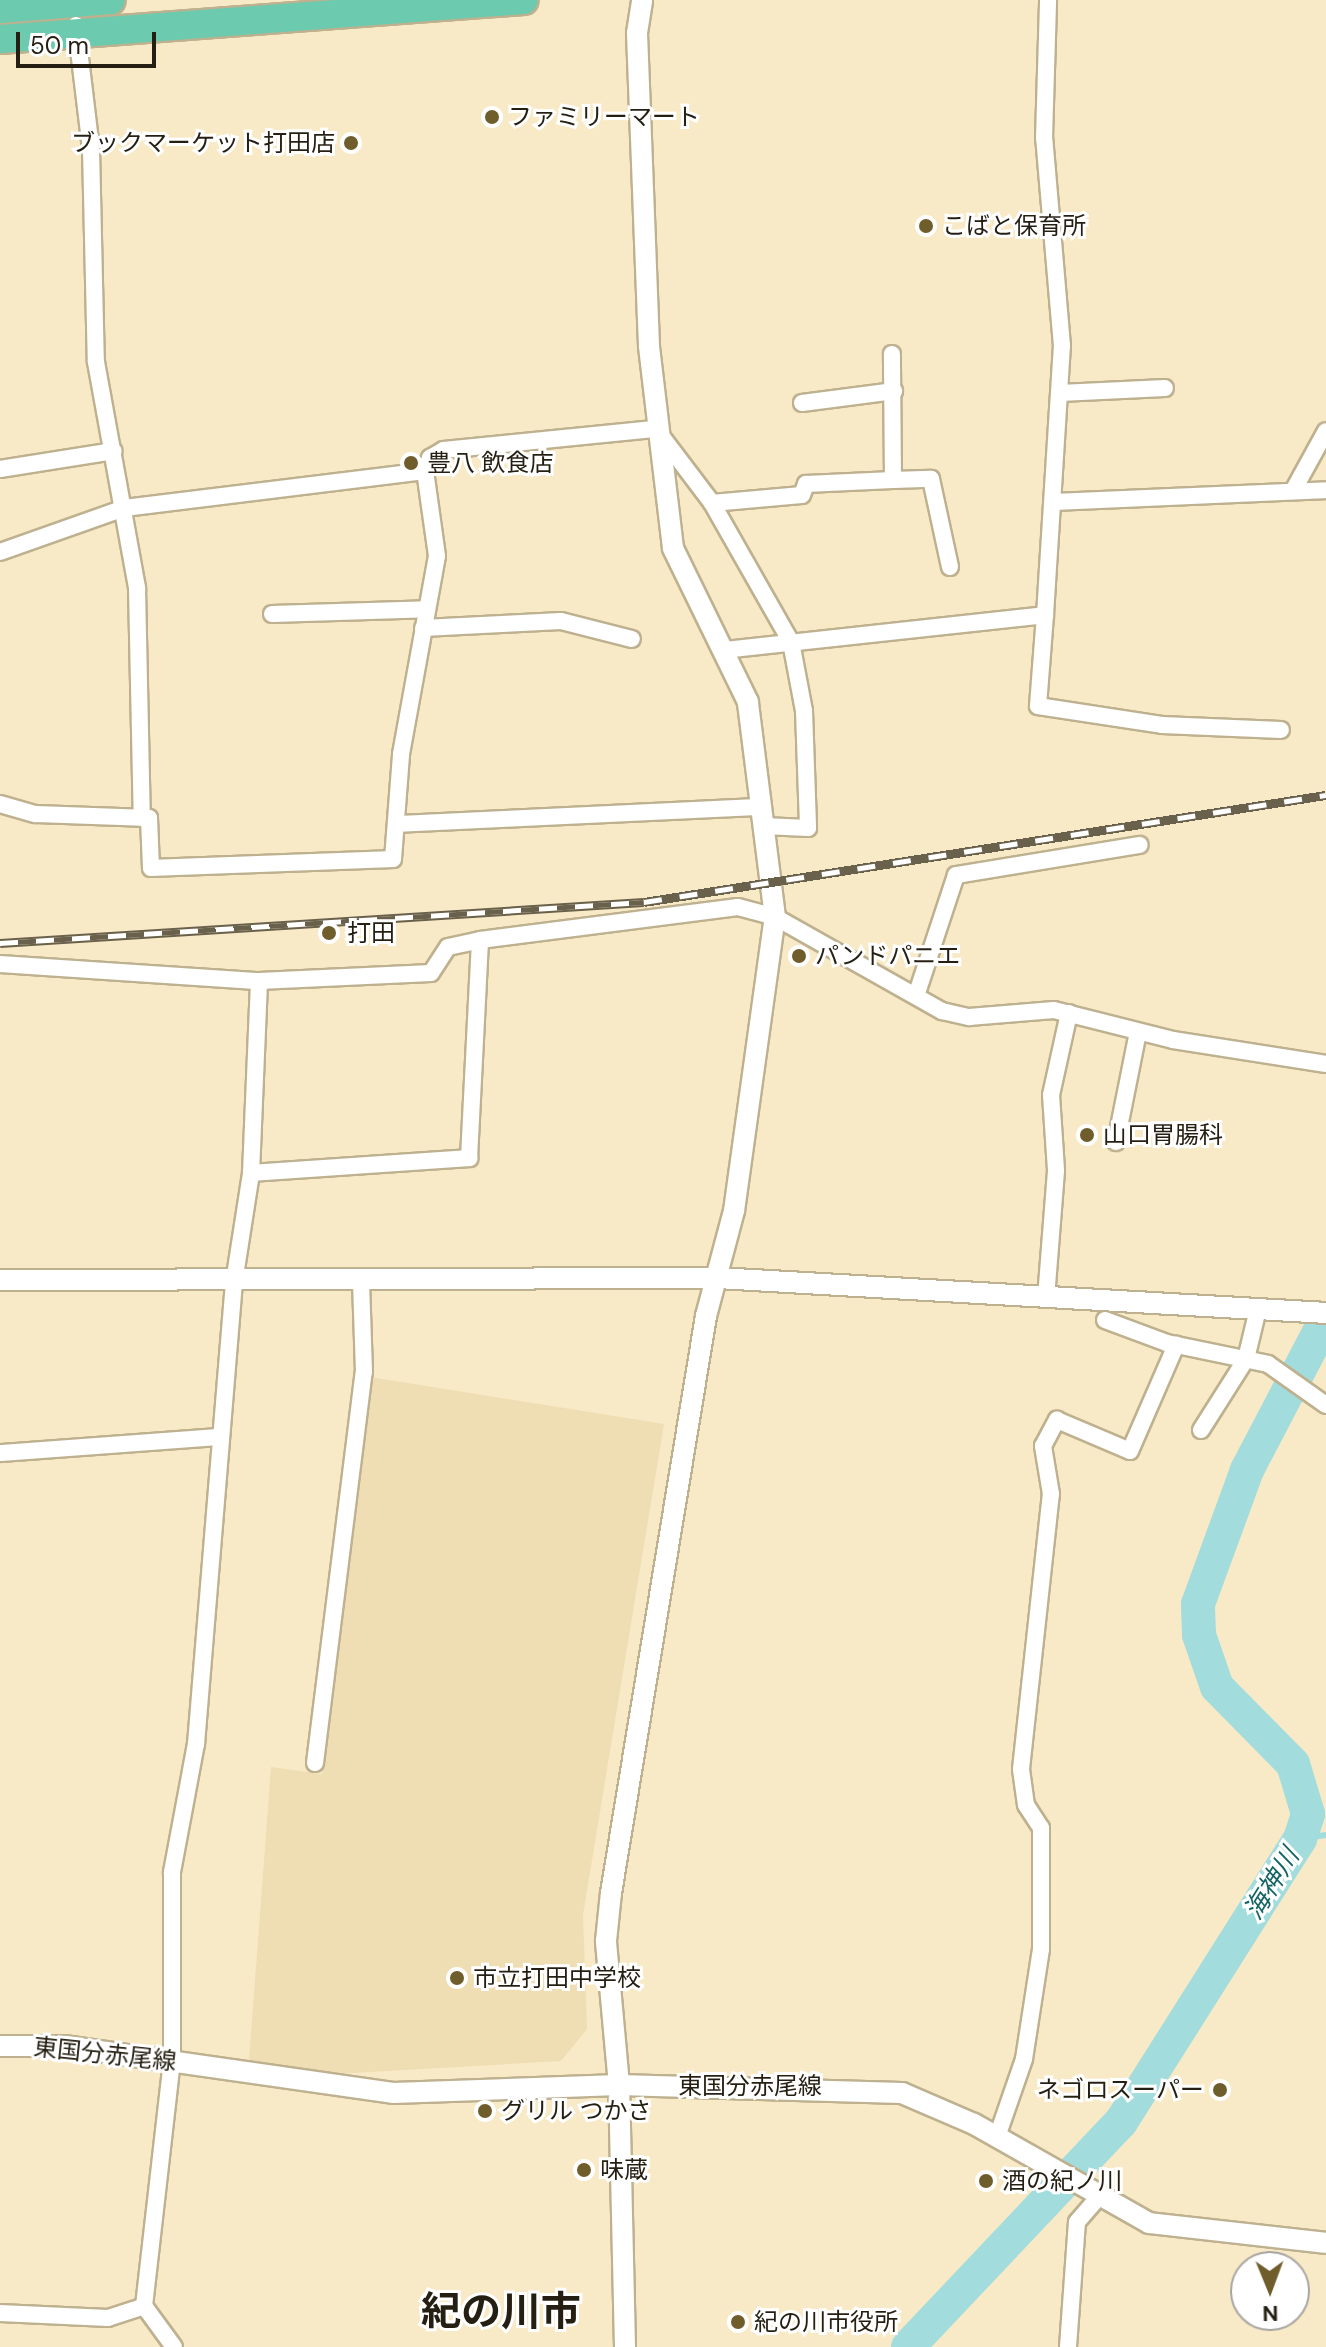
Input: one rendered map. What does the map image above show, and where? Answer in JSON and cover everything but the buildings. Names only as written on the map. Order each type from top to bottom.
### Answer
[{"type":"highway","points":[[0,9],[111,0]]},
{"type":"highway","points":[[0,39],[75,31],[524,0]]},
{"type":"street","points":[[625,2347],[619,2085],[606,1941],[615,1855],[718,1278],[775,917],[748,702],[673,548],[656,429],[637,33],[642,0]]},
{"type":"street","points":[[1048,0],[1044,138],[1060,393],[1056,502],[1038,706],[1162,725],[1281,730]]},
{"type":"street","points":[[80,1],[75,31],[91,149],[96,362],[137,588],[142,818]]},
{"type":"street","points":[[892,354],[893,480]]},
{"type":"street","points":[[1060,393],[1165,388]]},
{"type":"street","points":[[802,403],[894,391]]},
{"type":"street","points":[[0,552],[124,508],[425,471],[444,450],[656,429]]},
{"type":"street","points":[[397,824],[762,816],[808,828],[804,711],[791,642],[712,503],[656,429]]},
{"type":"street","points":[[1293,491],[1326,431]]},
{"type":"street","points":[[0,469],[114,451]]},
{"type":"street","points":[[0,804],[36,814],[149,818],[151,868],[380,865],[393,859],[401,754],[438,532],[425,471]]},
{"type":"street","points":[[712,503],[802,495],[806,484],[931,479],[950,567]]},
{"type":"street","points":[[1056,502],[1326,490]]},
{"type":"street","points":[[272,614],[427,609]]},
{"type":"street","points":[[724,650],[1045,615]]},
{"type":"street","points":[[423,628],[561,621],[632,639]]},
{"type":"street","points":[[917,993],[956,875],[1140,845]]},
{"type":"street","points":[[0,964],[259,981],[431,973],[448,947],[480,940],[738,907],[775,917],[795,934],[917,993],[942,1011],[969,1017],[1069,1013],[1138,1032],[1326,1064]]},
{"type":"street","points":[[251,1173],[469,1158],[480,940]]},
{"type":"street","points":[[174,2347],[144,2306],[172,2061],[172,1872],[196,1744],[234,1282],[251,1173],[259,981]]},
{"type":"street","points":[[1046,1298],[1056,1170],[1051,1095],[1069,1013]]},
{"type":"street","points":[[1116,1142],[1138,1032]]},
{"type":"street","points":[[0,1280],[234,1282],[718,1278],[1320,1312]]},
{"type":"street","points":[[315,1763],[364,1372],[361,1281]]},
{"type":"street","points":[[1201,1430],[1246,1359],[1258,1309]]},
{"type":"street","points":[[1105,1320],[1176,1345],[1268,1364],[1326,1405]]},
{"type":"street","points":[[997,2137],[1024,2059],[1041,1949],[1041,1828],[1026,1805],[1021,1769],[1051,1494],[1043,1446],[1057,1420],[1130,1451],[1176,1345]]},
{"type":"street","points":[[0,1453],[220,1437]]},
{"type":"street","name":"東国分赤尾線","points":[[0,2046],[64,2046],[393,2093],[619,2085],[902,2093],[997,2137],[1098,2198],[1149,2223],[1326,2243]]},
{"type":"street","points":[[1068,2347],[1077,2222],[1098,2198]]},
{"type":"street","points":[[0,2313],[108,2318],[144,2306]]},
{"type":"shaded area","points":[[370,1377],[664,1424],[583,1915],[587,2029],[561,2061],[336,2074],[249,2060],[271,1767],[322,1774]]},
{"type":"waterway","name":"海神川","points":[[908,2347],[1121,2122],[1300,1839],[1308,1814],[1293,1764],[1217,1687],[1199,1635],[1198,1604],[1247,1470],[1326,1319]]},
{"type":"waterway","points":[[1300,1839],[1326,1835]]},
{"type":"railway","points":[[0,943],[644,902],[1326,795]]},
{"type":"place","name":"ファミリーマート","points":[[492,117]]},
{"type":"place","name":"ブックマーケット打田店","points":[[351,143]]},
{"type":"place","name":"こばと保育所","points":[[926,226]]},
{"type":"place","name":"豊八 飲食店","points":[[411,463]]},
{"type":"place","name":"打田","points":[[329,933]]},
{"type":"place","name":"パンドパニエ","points":[[799,956]]},
{"type":"place","name":"山口胃腸科","points":[[1087,1135]]},
{"type":"place","name":"市立打田中学校","points":[[457,1978]]},
{"type":"place","name":"ネゴロスーパー","points":[[1220,2090]]},
{"type":"place","name":"グリル つかさ","points":[[485,2111]]},
{"type":"place","name":"味蔵","points":[[584,2170]]},
{"type":"place","name":"酒の紀ノ川","points":[[986,2181]]},
{"type":"place","name":"紀の川市役所","points":[[738,2322]]},
{"type":"district","name":"紀の川市","points":[[501,2311]]}]
